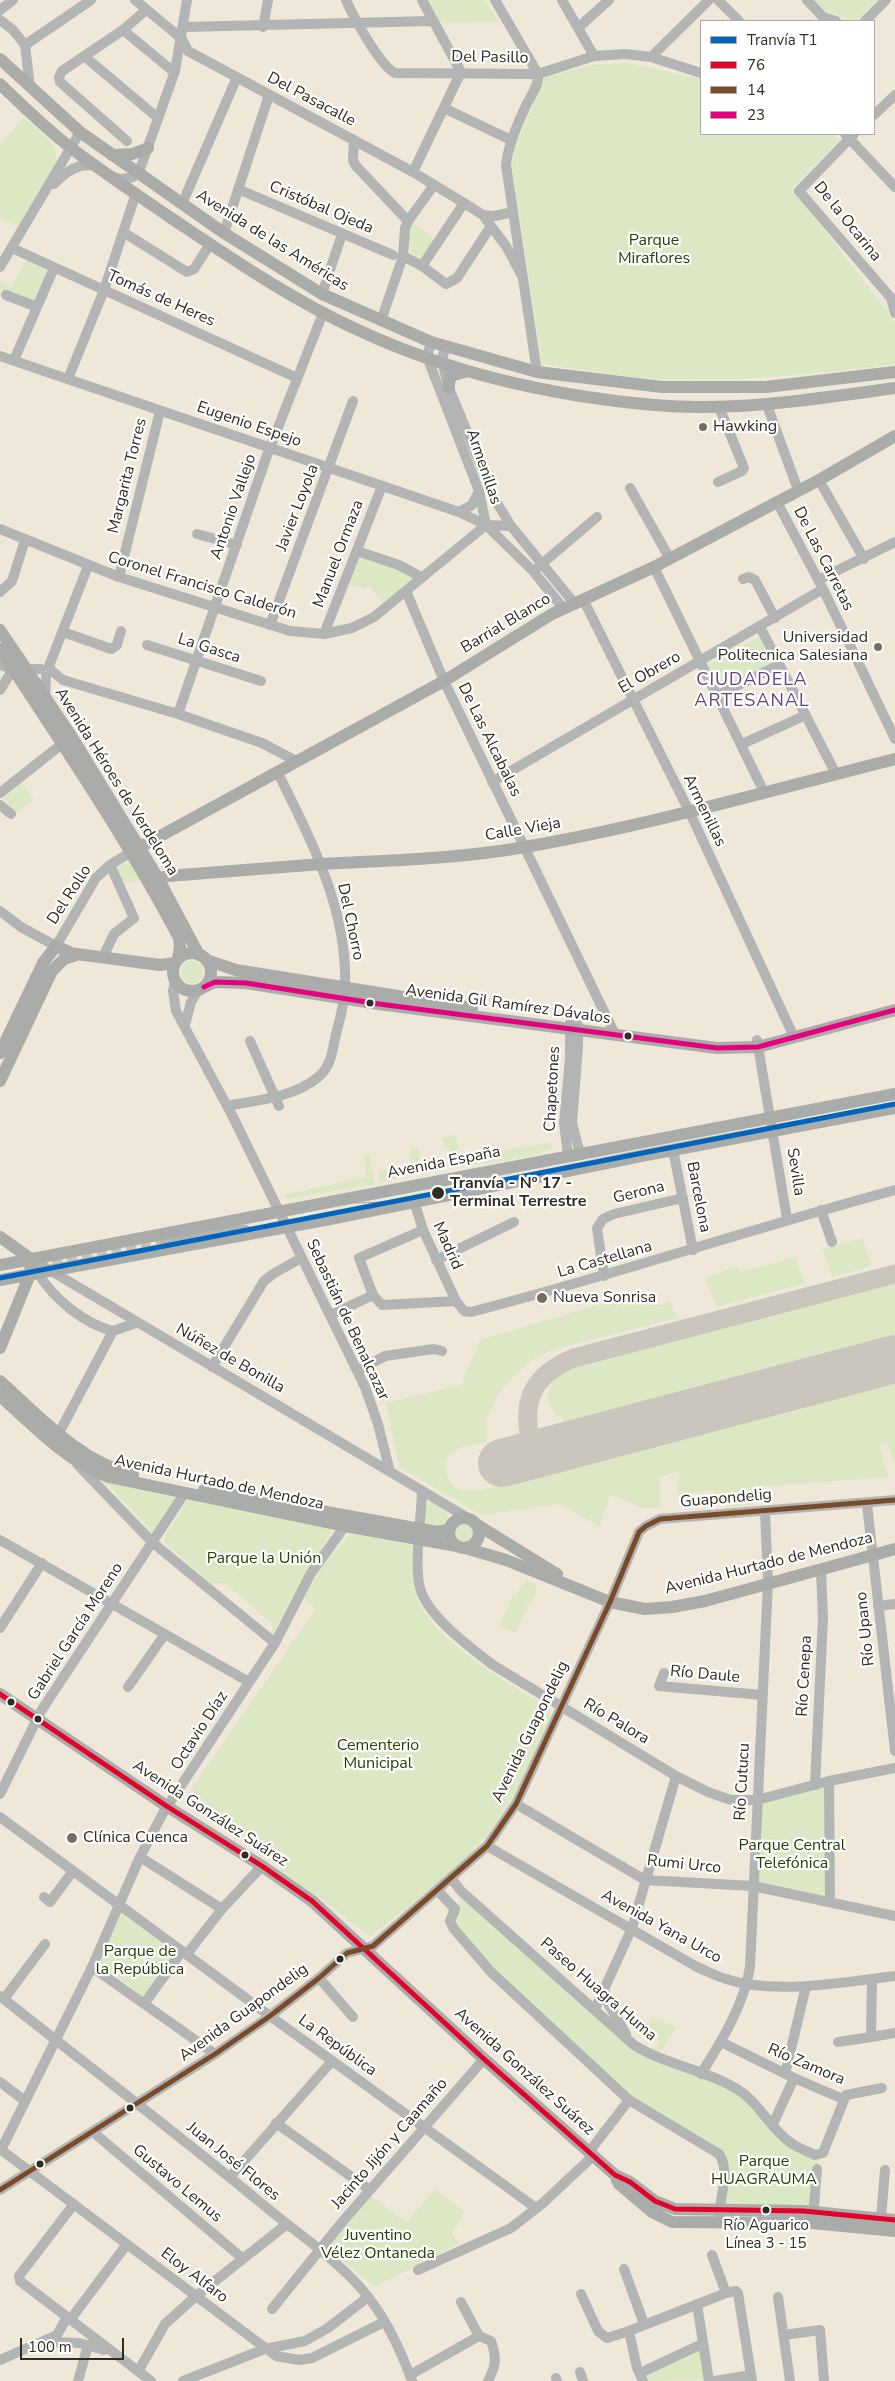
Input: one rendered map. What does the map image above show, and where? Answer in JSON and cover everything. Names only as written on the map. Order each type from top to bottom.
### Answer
[{"type":"main road","name":"Avenida de las Américas","points":[[0,59],[80,132],[224,233],[322,294],[431,342],[538,372],[662,387],[766,387],[895,372]]},
{"type":"main road","name":"Avenida de las Américas","points":[[0,84],[70,148],[210,244],[323,313],[365,333],[427,358],[536,388],[654,405],[719,407],[767,405],[894,389]]},
{"type":"main road","points":[[112,155],[132,154],[148,148]]},
{"type":"main road","points":[[449,388],[449,381],[453,376],[459,372],[469,371]]},
{"type":"main road","name":"Barrial Blanco","points":[[135,850],[444,681],[574,604],[670,559],[819,480],[895,436]]},
{"type":"main road","name":"Avenida Héroes de Verdeloma","points":[[0,630],[19,668],[67,740],[203,957]]},
{"type":"main road","name":"Avenida Héroes de Verdeloma","points":[[0,649],[45,697],[67,740]]},
{"type":"main road","name":"Calle Vieja","points":[[153,880],[322,864],[456,857],[524,848],[690,813],[895,759]]},
{"type":"main road","name":"Avenida Héroes de Verdeloma","points":[[153,880],[179,938],[180,947],[176,961]]},
{"type":"main road","points":[[0,1080],[4,1053],[43,963],[53,951]]},
{"type":"main road","name":"Avenida Gil Ramírez Dávalos","points":[[53,951],[160,965],[176,961],[185,954],[203,957],[236,970],[345,993]]},
{"type":"main road","points":[[4,1053],[52,971],[64,959],[76,955]]},
{"type":"main road","points":[[201,988],[210,977],[210,971],[203,957]]},
{"type":"main road","points":[[175,980],[176,961]]},
{"type":"main road","name":"Avenida Gil Ramírez Dávalos","points":[[138,963],[175,980],[188,990],[201,988],[215,982],[234,982],[345,993],[613,1033],[717,1044],[757,1044],[895,1003]]},
{"type":"main road","name":"Avenida Gil Ramírez Dávalos","points":[[793,1034],[895,1010]]},
{"type":"main road","name":"Avenida España","points":[[0,1265],[895,1094]]},
{"type":"main road","name":"Avenida España","points":[[0,1280],[281,1228],[895,1108]]},
{"type":"main road","name":"Núñez de Bonilla","points":[[0,1237],[26,1260]]},
{"type":"main road","points":[[0,1348],[40,1272],[26,1260]]},
{"type":"main road","name":"Avenida Hurtado de Mendoza","points":[[0,1381],[59,1434],[90,1458],[136,1476],[184,1490],[345,1526],[421,1534],[440,1532],[451,1527]]},
{"type":"main road","name":"Avenida Hurtado de Mendoza","points":[[0,1396],[84,1466],[103,1475],[421,1534],[500,1558],[610,1602],[645,1609],[672,1607],[705,1601],[768,1582],[821,1570],[895,1549]]},
{"type":"main road","points":[[459,1519],[472,1521],[479,1531],[478,1539],[473,1545],[461,1547],[451,1539],[451,1527],[459,1519]]},
{"type":"main road","name":"Avenida Hurtado de Mendoza","points":[[472,1521],[592,1595]]},
{"type":"main road","name":"Avenida González Suárez","points":[[0,1694],[168,1807],[262,1866],[312,1901],[484,2059],[615,2175],[623,2178],[655,2201],[665,2206],[685,2210],[720,2210],[813,2218],[895,2231]]},
{"type":"main road","name":"Avenida González Suárez","points":[[615,2175],[619,2184],[662,2218],[682,2224],[721,2224],[813,2218],[881,2218],[895,2220]]},
{"type":"street","points":[[0,10],[13,0]]},
{"type":"street","points":[[25,44],[91,0]]},
{"type":"street","name":"Del Pasacalle","points":[[135,0],[182,39],[188,50],[413,172],[483,215],[506,246],[522,276]]},
{"type":"street","points":[[112,177],[128,179],[138,174],[174,72],[182,39],[187,0]]},
{"type":"street","points":[[263,27],[268,0]]},
{"type":"street","points":[[346,0],[357,24]]},
{"type":"street","points":[[413,172],[461,72],[422,0]]},
{"type":"street","points":[[495,0],[538,74]]},
{"type":"street","points":[[562,0],[594,56]]},
{"type":"street","points":[[579,27],[609,0]]},
{"type":"street","points":[[651,57],[709,0]]},
{"type":"street","points":[[718,0],[738,20]]},
{"type":"street","points":[[807,0],[820,19]]},
{"type":"street","points":[[867,20],[886,0]]},
{"type":"street","points":[[127,141],[60,82],[59,77],[62,71],[123,30],[146,10]]},
{"type":"street","points":[[0,20],[13,30],[25,44],[30,87]]},
{"type":"street","points":[[184,27],[263,27],[432,21]]},
{"type":"street","name":"Del Pasillo","points":[[357,24],[391,71],[538,74],[594,56],[625,54],[651,57],[700,73]]},
{"type":"street","points":[[123,30],[174,72]]},
{"type":"street","points":[[84,56],[158,118]]},
{"type":"street","name":"Del Pasacalle","points":[[538,74],[538,80],[507,151],[506,165],[538,372]]},
{"type":"street","points":[[182,204],[237,77]]},
{"type":"street","points":[[224,233],[268,95]]},
{"type":"street","points":[[875,114],[895,96]]},
{"type":"street","points":[[444,108],[512,140]]},
{"type":"street","points":[[0,267],[80,132]]},
{"type":"street","points":[[849,135],[895,187]]},
{"type":"street","name":"De la Ocarina","points":[[849,135],[800,188],[800,194],[891,298],[895,313]]},
{"type":"street","points":[[354,140],[353,161],[356,166],[408,221]]},
{"type":"street","points":[[46,192],[70,170],[85,164],[97,166]]},
{"type":"street","points":[[381,321],[408,221],[434,185]]},
{"type":"street","name":"Cristóbal Ojeda","points":[[238,190],[342,234],[398,255],[422,266],[446,284],[457,278],[492,226]]},
{"type":"street","points":[[68,379],[104,290],[136,193]]},
{"type":"street","points":[[422,266],[464,202]]},
{"type":"street","points":[[483,215],[495,216],[513,212]]},
{"type":"street","points":[[123,232],[187,272],[194,269],[210,244]]},
{"type":"street","points":[[322,294],[342,234]]},
{"type":"street","name":"Tomás de Heres","points":[[12,248],[297,378]]},
{"type":"street","points":[[14,360],[54,268]]},
{"type":"street","points":[[6,295],[37,307]]},
{"type":"street","name":"Antonio Vallejo","points":[[178,714],[270,448],[323,313]]},
{"type":"street","points":[[427,358],[431,342]]},
{"type":"street","name":"Armenillas","points":[[445,346],[442,362],[449,388],[494,498],[511,526],[574,604],[634,700],[690,813],[793,1034]]},
{"type":"street","name":"Eugenio Espejo","points":[[0,356],[459,512],[486,526]]},
{"type":"street","name":"Armenillas","points":[[427,358],[479,491],[486,526],[533,571],[574,604]]},
{"type":"street","name":"Javier Loyola","points":[[270,625],[353,401]]},
{"type":"street","points":[[767,405],[798,490]]},
{"type":"street","points":[[718,482],[742,471],[744,468],[719,407]]},
{"type":"street","name":"Margarita Torres","points":[[119,577],[160,411]]},
{"type":"street","points":[[819,480],[864,558]]},
{"type":"street","name":"Manuel Ormaza","points":[[324,634],[382,486]]},
{"type":"street","points":[[630,488],[670,559]]},
{"type":"street","points":[[459,512],[472,505],[479,491]]},
{"type":"street","name":"De Las Carretas","points":[[777,502],[895,739]]},
{"type":"street","points":[[533,571],[597,517]]},
{"type":"street","points":[[486,526],[511,526]]},
{"type":"street","name":"Coronel Francisco Calderón","points":[[0,529],[119,577],[270,625],[307,634],[324,634],[352,628],[374,618],[486,526]]},
{"type":"street","points":[[197,534],[237,545]]},
{"type":"street","points":[[0,592],[12,580],[26,540]]},
{"type":"street","name":"El Obrero","points":[[492,782],[760,627],[820,585],[864,558],[895,542]]},
{"type":"street","points":[[357,551],[399,565],[421,578]]},
{"type":"street","points":[[45,697],[47,671],[88,566]]},
{"type":"street","points":[[654,567],[702,661],[764,792]]},
{"type":"street","points":[[743,579],[749,577],[755,580],[775,618]]},
{"type":"street","name":"De Las Alcabalas","points":[[406,591],[444,681],[613,1033]]},
{"type":"street","points":[[760,627],[836,774]]},
{"type":"street","points":[[63,632],[111,649],[117,645],[121,631]]},
{"type":"street","name":"La Gasca","points":[[147,645],[261,681]]},
{"type":"street","points":[[718,695],[779,665]]},
{"type":"street","points":[[0,666],[47,671],[64,680],[178,714],[262,743],[296,761]]},
{"type":"street","points":[[0,690],[19,668]]},
{"type":"street","points":[[742,744],[806,715]]},
{"type":"street","points":[[0,793],[67,740]]},
{"type":"street","name":"Del Chorro","points":[[227,1106],[277,1101],[317,1078],[332,1059],[345,993],[343,944],[322,864],[277,771]]},
{"type":"street","points":[[0,805],[11,814]]},
{"type":"street","name":"Del Rollo","points":[[53,951],[96,878],[110,865],[135,850]]},
{"type":"street","points":[[103,957],[114,934],[134,918],[110,865]]},
{"type":"street","points":[[0,911],[53,951]]},
{"type":"street","name":"Sebastián de Benalcazar","points":[[175,980],[173,1000],[176,1011],[227,1106],[279,1212],[281,1228],[301,1258],[331,1315],[357,1371],[374,1412],[390,1472]]},
{"type":"street","points":[[185,1025],[191,1002],[201,988]]},
{"type":"street","name":"Chapetones","points":[[574,1027],[564,1123],[574,1155]]},
{"type":"street","points":[[250,1041],[277,1101]]},
{"type":"street","name":"Sevilla","points":[[757,1044],[787,1219]]},
{"type":"street","name":"Barcelona","points":[[673,1150],[693,1250]]},
{"type":"street","name":"La Castellana","points":[[373,1295],[382,1305],[456,1301],[464,1311],[471,1312],[604,1276],[693,1250],[787,1219],[895,1190]]},
{"type":"street","name":"Gerona","points":[[604,1276],[597,1228],[602,1219],[614,1214],[683,1198]]},
{"type":"street","name":"Madrid","points":[[414,1201],[423,1230],[456,1301]]},
{"type":"street","points":[[821,1210],[832,1242]]},
{"type":"street","points":[[436,1260],[514,1222]]},
{"type":"street","name":"Avenida España","points":[[165,1242],[225,1231],[281,1228]]},
{"type":"street","points":[[331,1315],[373,1295],[359,1258],[423,1230]]},
{"type":"street","points":[[212,1368],[264,1281],[301,1258]]},
{"type":"street","name":"Núñez de Bonilla","points":[[26,1260],[40,1272],[136,1323],[472,1521]]},
{"type":"street","points":[[40,1272],[50,1290],[70,1307],[94,1323],[113,1331],[136,1323]]},
{"type":"street","points":[[59,1434],[113,1331]]},
{"type":"street","points":[[357,1371],[386,1356],[434,1349],[442,1351]]},
{"type":"street","points":[[62,1449],[152,1543],[275,1643]]},
{"type":"street","name":"Gabriel García Moreno","points":[[0,1794],[37,1719],[152,1543],[158,1538],[183,1501],[184,1490]]},
{"type":"street","name":"Río Palora","points":[[422,1493],[420,1589],[436,1615],[493,1665],[676,1776],[708,1792],[731,1800],[758,1800],[815,1784],[895,1768]]},
{"type":"street","name":"Guapondelig","points":[[610,1602],[635,1539],[646,1526],[660,1519],[867,1504],[895,1500]]},
{"type":"street","name":"Río Upano","points":[[867,1504],[895,1751]]},
{"type":"street","points":[[446,1507],[450,1514],[451,1527]]},
{"type":"street","name":"Río Cutucu","points":[[701,2074],[720,2042],[748,1983],[768,1582],[765,1511]]},
{"type":"street","name":"Octavio Díaz","points":[[1,2150],[92,1967],[140,1858],[168,1807],[275,1643],[311,1573],[345,1526]]},
{"type":"street","points":[[0,1540],[249,1682]]},
{"type":"street","points":[[0,1628],[42,1563]]},
{"type":"street","name":"Río Cenepa","points":[[815,1784],[823,1618],[821,1570]]},
{"type":"street","name":"Avenida Guapondelig","points":[[0,2190],[137,2105],[270,2016],[319,1978],[347,1953],[373,1946],[487,1846],[516,1804],[610,1602]]},
{"type":"street","points":[[878,1606],[895,1604]]},
{"type":"street","points":[[128,1687],[165,1634]]},
{"type":"street","name":"Río Daule","points":[[664,1673],[659,1686],[762,1695]]},
{"type":"street","points":[[595,2009],[632,1928],[676,1776]]},
{"type":"street","points":[[829,1781],[830,1902]]},
{"type":"street","name":"Rumi Urco","points":[[516,1804],[645,1880],[753,1886],[895,1916]]},
{"type":"street","name":"La República","points":[[0,1817],[270,2016],[536,2208]]},
{"type":"street","name":"Avenida Yana Urco","points":[[487,1846],[697,1967],[726,1980],[806,1986],[895,1976]]},
{"type":"street","points":[[140,1858],[222,1910]]},
{"type":"street","points":[[144,2004],[185,1953],[262,1866]]},
{"type":"street","points":[[44,1897],[50,1902],[73,1870]]},
{"type":"street","name":"Paseo Huagra Huma","points":[[451,1878],[462,1891],[630,2042],[651,2056],[716,2078],[738,2090],[756,2104],[790,2143],[815,2155],[823,2153],[843,2099]]},
{"type":"street","points":[[438,1890],[450,1901],[455,1909],[450,1921],[454,1929],[491,1972],[628,2100],[719,2154],[724,2162],[720,2210],[721,2224]]},
{"type":"street","points":[[450,1901],[462,1891]]},
{"type":"street","points":[[2,1998],[44,1944]]},
{"type":"street","points":[[92,1967],[214,2054]]},
{"type":"street","points":[[319,1978],[353,2017]]},
{"type":"street","points":[[871,2038],[872,1979]]},
{"type":"street","points":[[772,2124],[790,2076],[806,1986]]},
{"type":"street","points":[[604,1988],[609,2005],[630,2042]]},
{"type":"street","name":"Juan José Flores","points":[[2,1998],[230,2177],[341,2268],[368,2297],[384,2322],[400,2350],[411,2378]]},
{"type":"street","points":[[838,2042],[895,2033]]},
{"type":"street","name":"Río Zamora","points":[[720,2042],[843,2099],[849,2093],[882,2088]]},
{"type":"street","name":"Jacinto Jijón y Caamaño","points":[[272,2310],[319,2250],[484,2059]]},
{"type":"street","points":[[230,2177],[332,2061]]},
{"type":"street","points":[[0,2082],[25,2101]]},
{"type":"street","points":[[418,2270],[512,2228],[536,2208],[591,2154],[628,2100]]},
{"type":"street","points":[[276,2123],[370,2190]]},
{"type":"street","name":"Gustavo Lemus","points":[[93,2132],[242,2258]]},
{"type":"street","name":"Eloy Alfaro","points":[[1,2150],[276,2356],[288,2359],[312,2358],[384,2322]]},
{"type":"street","points":[[813,2218],[817,2169]]},
{"type":"street","points":[[881,2218],[885,2170]]},
{"type":"street","points":[[74,2204],[19,2276],[20,2281],[151,2381]]},
{"type":"street","points":[[139,2370],[165,2324],[242,2258],[287,2224]]},
{"type":"street","points":[[0,2360],[57,2335],[126,2244]]},
{"type":"street","points":[[712,2255],[731,2292]]},
{"type":"street","points":[[624,2269],[644,2324]]},
{"type":"street","points":[[581,2294],[601,2335],[611,2338],[697,2304],[731,2292],[738,2293],[751,2378],[715,2381]]},
{"type":"street","points":[[183,2381],[199,2378],[265,2349],[292,2344],[316,2336],[368,2297]]},
{"type":"street","points":[[778,2297],[790,2381]]},
{"type":"street","points":[[460,2302],[479,2336],[491,2341],[494,2349],[496,2363],[488,2381]]},
{"type":"street","points":[[697,2304],[709,2381]]},
{"type":"street","points":[[784,2335],[820,2330],[824,2381]]},
{"type":"street","points":[[629,2331],[637,2368],[642,2377],[702,2344]]},
{"type":"street","points":[[411,2378],[479,2336]]},
{"type":"street","points":[[41,2343],[63,2341],[88,2345],[119,2357]]},
{"type":"street","points":[[78,2381],[88,2345]]},
{"type":"green space","points":[[427,0],[485,0],[499,22],[440,23]]},
{"type":"green space","points":[[813,0],[878,0],[861,17],[851,20],[824,11]]},
{"type":"green space","name":"Parque Miraflores","points":[[627,63],[700,79],[700,135],[835,135],[840,140],[792,188],[895,322],[895,364],[777,376],[689,380],[630,377],[542,364],[512,166],[515,147],[545,77],[591,65]]},
{"type":"green space","points":[[23,118],[41,131],[50,142],[54,148],[57,162],[19,226],[0,218],[0,146]]},
{"type":"green space","points":[[412,222],[435,240],[421,260],[412,253],[409,244],[408,239]]},
{"type":"green space","points":[[26,260],[46,269],[47,273],[34,309],[0,294],[0,280],[11,287]]},
{"type":"green space","points":[[359,556],[399,568],[414,579],[383,603],[369,585],[366,588],[349,584]]},
{"type":"green space","points":[[759,637],[773,664],[719,689],[707,665]]},
{"type":"green space","points":[[22,783],[34,799],[15,814],[4,798]]},
{"type":"green space","points":[[131,861],[141,880],[123,883],[115,869]]},
{"type":"green space","points":[[192,961],[200,964],[203,972],[200,980],[192,983],[184,980],[181,972],[184,964]]},
{"type":"green space","points":[[456,1135],[460,1157],[551,1143],[553,1148],[517,1159],[454,1166],[449,1147],[443,1145],[442,1138]]},
{"type":"green space","points":[[419,1148],[421,1172],[380,1183],[379,1171],[412,1163],[410,1150]]},
{"type":"green space","points":[[369,1154],[375,1184],[287,1199],[283,1195],[366,1177],[364,1156]]},
{"type":"green space","points":[[863,1238],[871,1266],[832,1277],[822,1249]]},
{"type":"green space","points":[[795,1257],[805,1283],[717,1307],[705,1278],[736,1266],[742,1272]]},
{"type":"green space","points":[[895,1283],[895,1334],[566,1422],[557,1415],[549,1401],[551,1386],[555,1380],[571,1368]]},
{"type":"green space","points":[[670,1301],[677,1318],[552,1350],[536,1357],[514,1375],[496,1398],[487,1418],[487,1442],[459,1448],[448,1456],[446,1471],[449,1480],[454,1486],[466,1491],[487,1489],[895,1381],[895,1464],[886,1443],[879,1445],[889,1477],[752,1487],[753,1505],[727,1507],[727,1502],[714,1503],[713,1490],[676,1495],[680,1471],[655,1478],[659,1477],[661,1508],[642,1508],[610,1494],[600,1527],[560,1504],[482,1515],[399,1467],[386,1403],[461,1385],[480,1340],[601,1304],[661,1305]]},
{"type":"green space","points":[[103,1481],[174,1497],[175,1500],[151,1535],[148,1532],[147,1526],[109,1486],[105,1487]]},
{"type":"green space","name":"Parque la Unión","points":[[189,1499],[333,1529],[288,1604],[272,1636],[272,1623],[225,1583],[212,1584],[165,1543],[165,1536]]},
{"type":"green space","points":[[431,1502],[446,1511],[449,1521],[446,1526],[425,1527],[426,1505]]},
{"type":"green space","points":[[465,1522],[473,1525],[476,1533],[473,1541],[465,1544],[457,1541],[454,1533],[457,1525]]},
{"type":"green space","name":"Cementerio Municipal","points":[[362,1535],[416,1546],[413,1575],[415,1592],[422,1609],[435,1626],[472,1658],[550,1709],[551,1714],[514,1794],[485,1838],[445,1877],[370,1937],[331,1906],[280,1871],[281,1867],[183,1801],[316,1608],[304,1598],[319,1571],[347,1537]]},
{"type":"green space","points":[[526,1580],[537,1585],[535,1589],[537,1591],[531,1604],[529,1603],[515,1633],[499,1626],[513,1595],[516,1596],[522,1583],[524,1584]]},
{"type":"green space","name":"Parque Central Telefónica","points":[[827,1785],[828,1899],[755,1885],[759,1804]]},
{"type":"green space","name":"Parque HUAGRAUMA","points":[[461,1897],[633,2046],[738,2090],[771,2124],[818,2159],[812,2209],[724,2206],[726,2161],[630,2098],[493,1970],[456,1927],[456,1912]]},
{"type":"green space","name":"Parque de la República","points":[[123,1915],[178,1956],[145,1999],[99,1962],[120,1917]]},
{"type":"green space","points":[[652,2017],[677,2027],[660,2052],[653,2049],[655,2045],[658,2047],[660,2042],[657,2040],[659,2035],[647,2030]]},
{"type":"green space","name":"Juventino Vélez Ontaneda","points":[[435,2189],[465,2212],[451,2235],[460,2243],[375,2287],[328,2249],[328,2244],[371,2196],[406,2223]]},
{"type":"green space","points":[[701,2346],[705,2380],[645,2381],[646,2373]]},
{"type":"taxiway","points":[[534,1454],[528,1422],[528,1408],[531,1396],[537,1385],[546,1375],[574,1358],[895,1274]]},
{"type":"runway","points":[[502,1463],[895,1359]]},
{"type":"tunnel","points":[[38,1267],[165,1242]]},
{"type":"tram line","name":"T1","points":[[0,1278],[895,1104]]},
{"type":"tram line","points":[[356,1203],[391,1202]]},
{"type":"transit line","name":"23","points":[[204,987],[215,982],[246,983],[379,1004],[717,1048],[758,1047],[895,1010]]},
{"type":"transit line","name":"14","points":[[0,2190],[215,2054],[270,2016],[319,1978],[347,1953],[373,1946],[487,1846],[516,1804],[610,1602],[639,1532],[646,1526],[660,1519],[895,1500]]},
{"type":"transit line","name":"76","points":[[0,1694],[168,1807],[262,1866],[312,1901],[484,2059],[615,2175],[630,2182],[655,2201],[675,2209],[804,2211],[895,2220]]},
{"type":"place","name":"Hawking","points":[[703,427]]},
{"type":"place","name":"Universidad Politecnica Salesiana","points":[[878,647]]},
{"type":"place","name":"Tranvía - Nº 17 - Terminal Terrestre","points":[[438,1193]]},
{"type":"place","name":"Nueva Sonrisa","points":[[542,1298]]},
{"type":"place","name":"Clínica Cuenca","points":[[72,1838]]},
{"type":"place","name":"Río Aguarico Línea 3 - 15","points":[[766,2210]]},
{"type":"district","name":"CIUDADELA ARTESANAL","points":[[752,691]]}]
